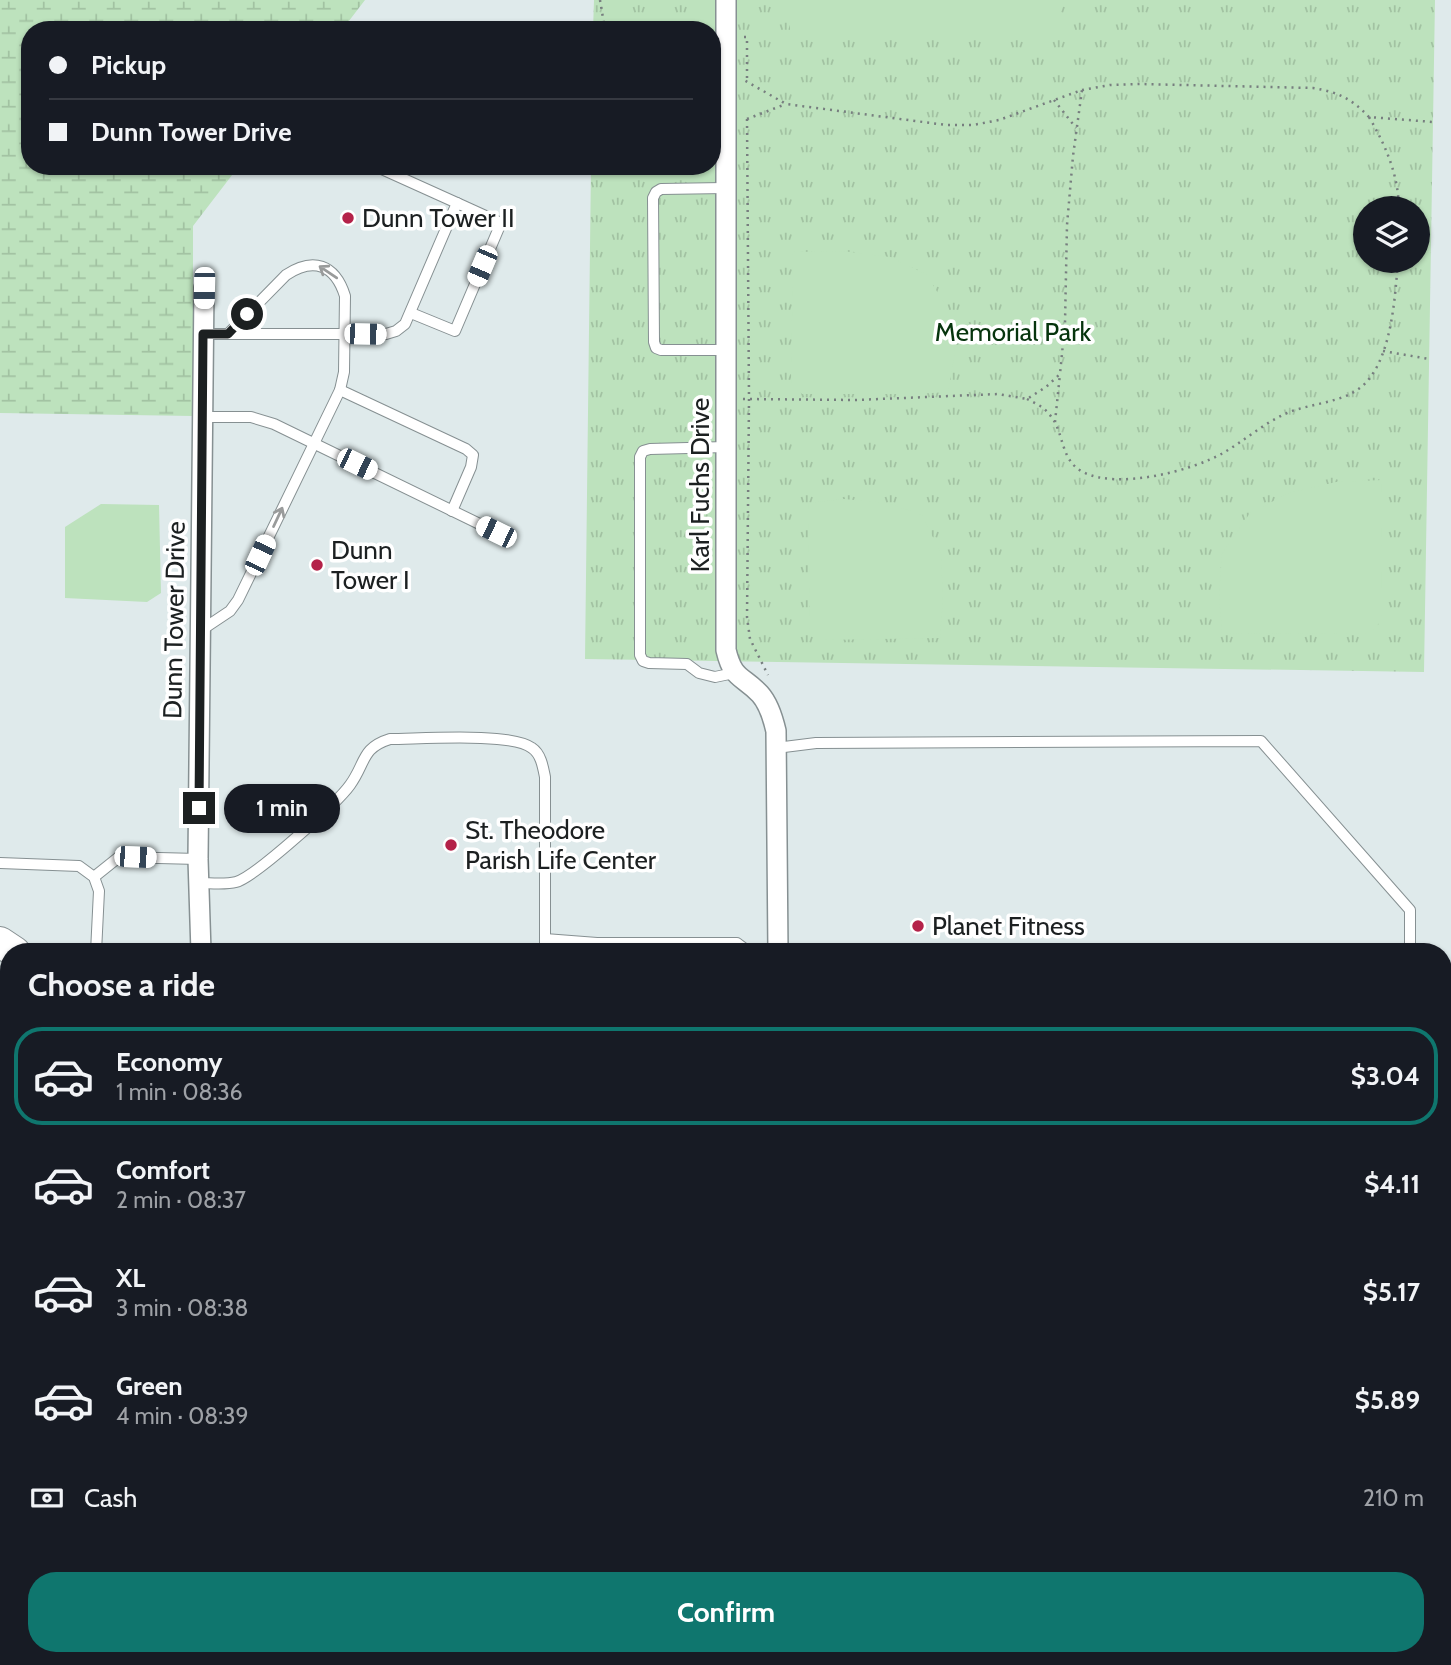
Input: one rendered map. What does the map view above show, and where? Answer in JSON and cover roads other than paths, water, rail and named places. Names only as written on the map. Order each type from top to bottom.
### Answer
[{"type":"street","name":"Karl Fuchs Drive","points":[[726,0],[725,635],[726,650],[734,673]]},
{"type":"street","name":"Dunn Tower Drive","points":[[201,943],[198,859],[204,288]]},
{"type":"street","points":[[734,673],[760,694],[773,717],[776,748],[778,943]]},
{"type":"lane","points":[[395,175],[500,223],[454,331],[411,313]]},
{"type":"lane","points":[[725,188],[661,189],[656,192],[653,198],[653,316],[654,342],[656,348],[661,351],[726,350]]},
{"type":"lane","points":[[203,334],[386,334],[397,331],[411,313],[457,203]]},
{"type":"lane","points":[[200,631],[230,611],[239,600],[340,390],[344,372],[345,333],[345,296],[342,285],[326,268],[306,265],[286,275],[228,334]]},
{"type":"lane","points":[[340,390],[466,449],[473,455],[471,467],[453,511]]},
{"type":"lane","points":[[202,417],[251,417],[274,425],[496,532]]},
{"type":"lane","points":[[726,447],[650,449],[643,451],[640,457],[640,655],[643,661],[649,663],[687,664],[699,673],[715,677],[734,673]]},
{"type":"lane","points":[[199,883],[236,882],[261,868],[338,799],[351,784],[366,753],[376,743],[390,739],[506,739],[532,747],[543,762],[545,943]]},
{"type":"lane","points":[[776,748],[816,743],[1261,741],[1409,910],[1410,943]]},
{"type":"lane","points":[[94,877],[119,857],[198,859]]},
{"type":"lane","points":[[0,863],[79,866],[94,877],[99,891],[96,943]]},
{"type":"lane","points":[[545,939],[597,943],[737,943]]},
{"type":"place","name":"Dunn Tower II","points":[[348,218]]},
{"type":"place","name":"Dunn Tower I","points":[[317,565]]},
{"type":"place","name":"St. Theodore Parish Life Center","points":[[451,845]]},
{"type":"place","name":"Planet Fitness","points":[[918,926]]},
{"type":"park label","name":"Memorial Park","points":[[1013,332]]}]
